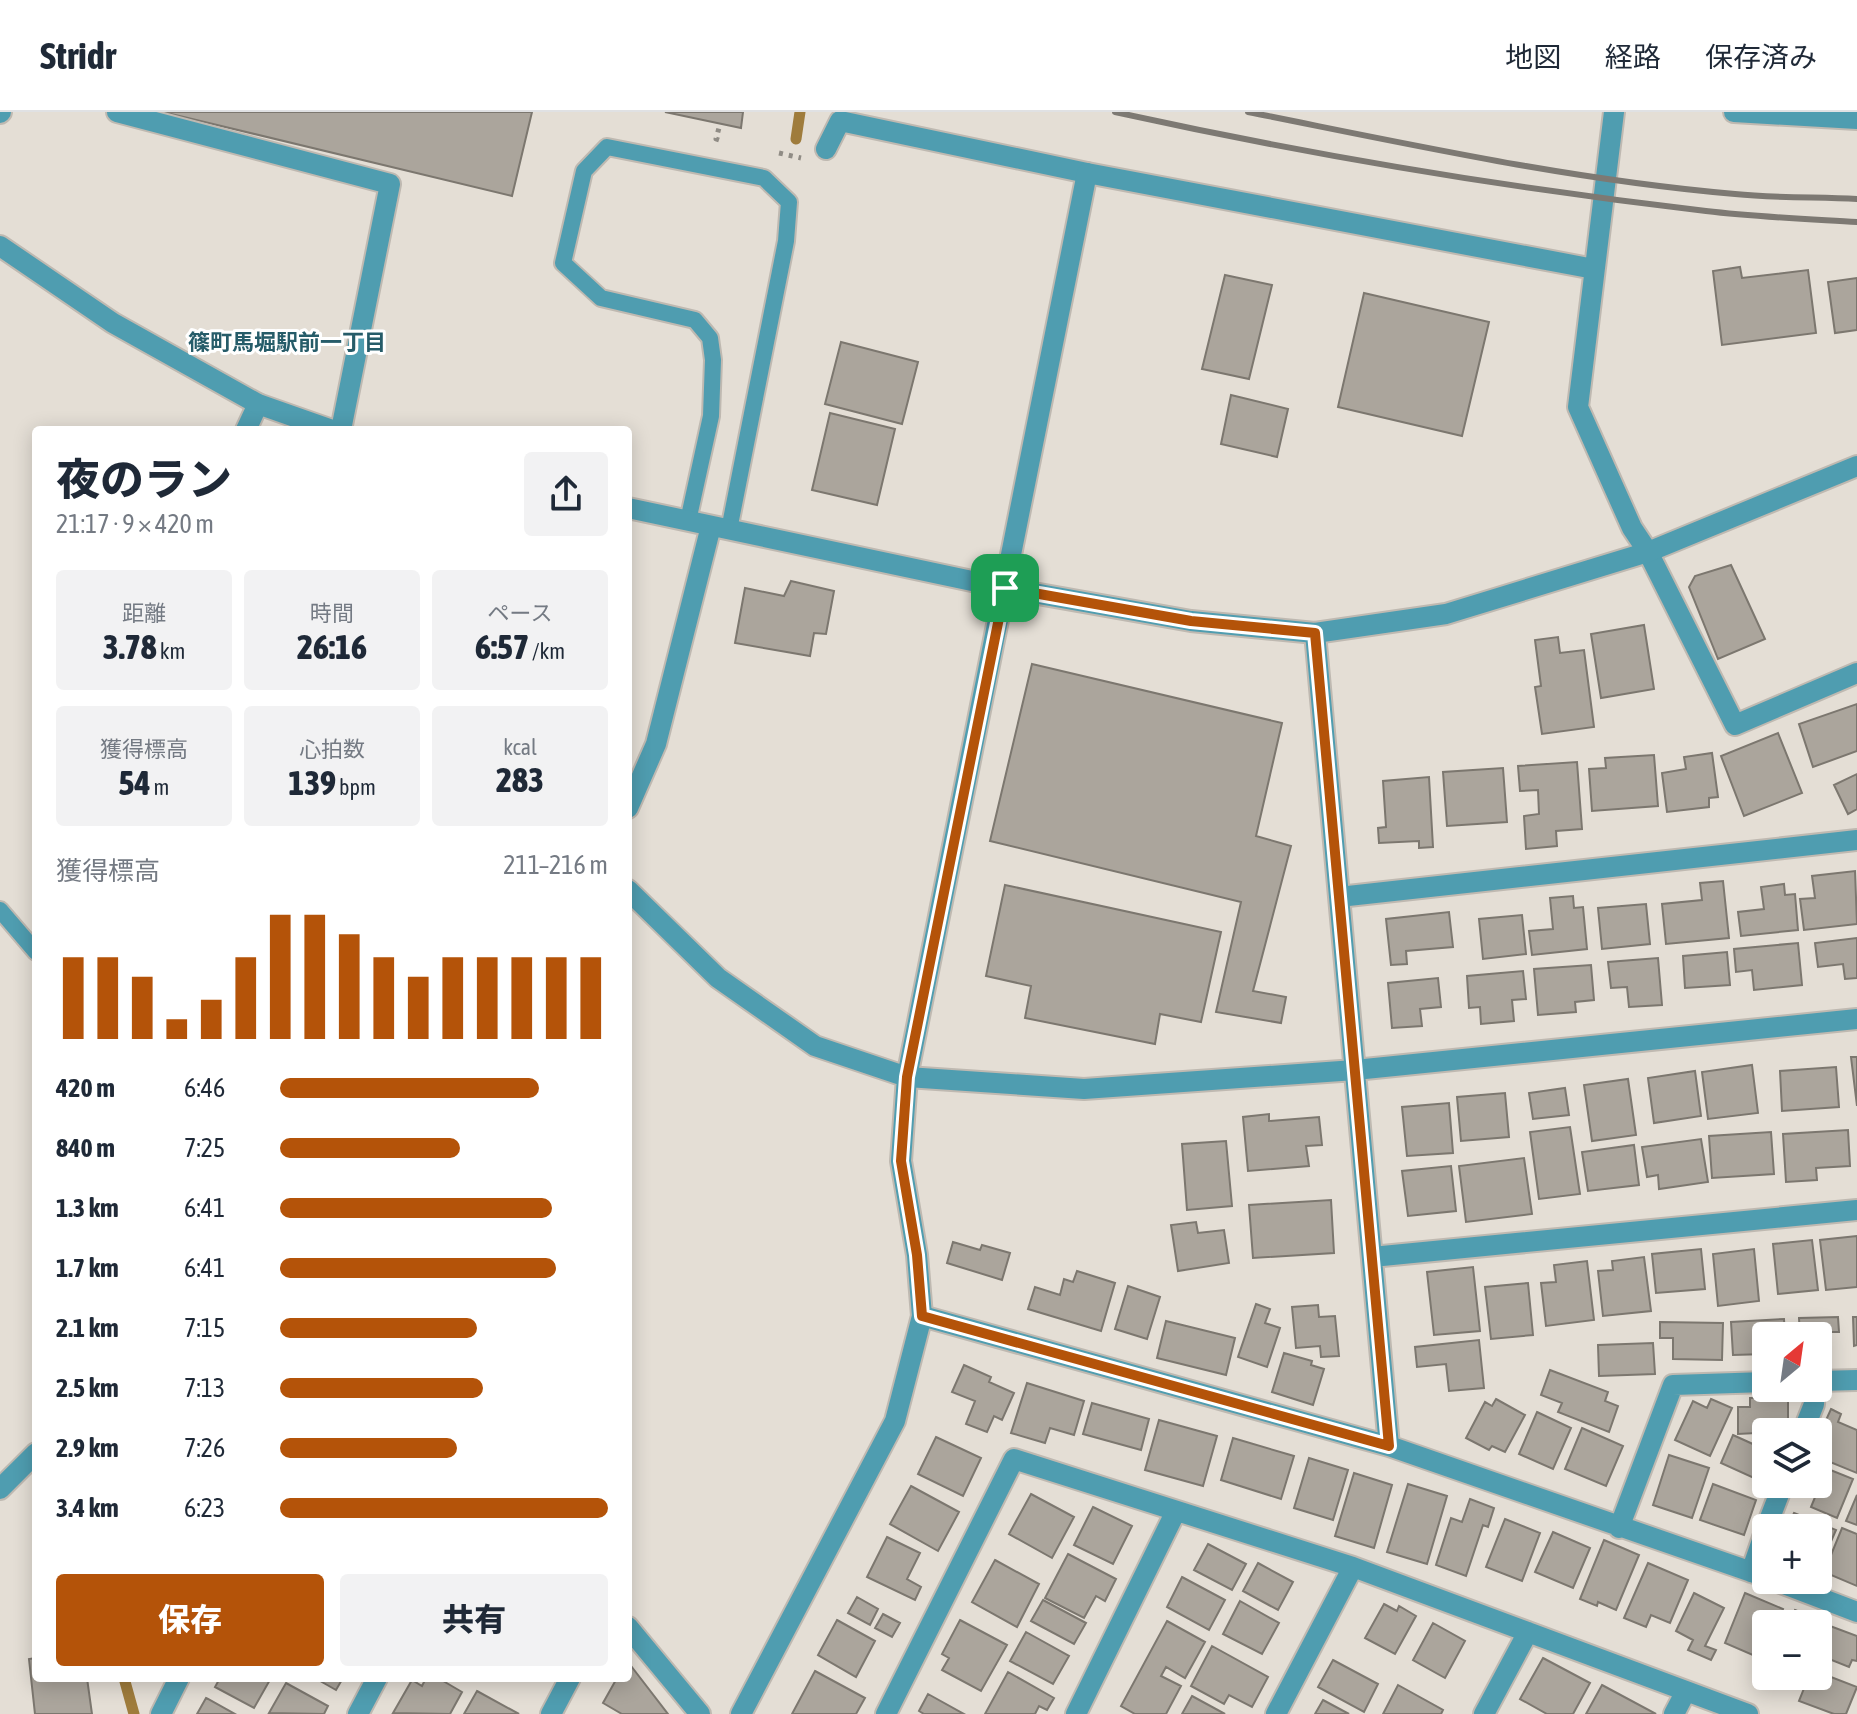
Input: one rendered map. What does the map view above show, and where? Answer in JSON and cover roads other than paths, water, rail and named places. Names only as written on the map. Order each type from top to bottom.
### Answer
[{"type":"street","points":[[117,112],[390,184],[342,426]]},
{"type":"street","points":[[1614,112],[1578,407],[1632,528],[1648,552],[1735,725],[1857,673]]},
{"type":"street","points":[[1734,112],[1857,119]]},
{"type":"street","points":[[826,149],[840,121],[1087,173],[1594,269]]},
{"type":"street","points":[[741,1714],[895,1421],[922,1316],[917,1255],[901,1161],[907,1077],[1087,173]]},
{"type":"street","points":[[0,246],[113,323],[258,404],[321,426]]},
{"type":"street","points":[[248,426],[258,404]]},
{"type":"street","points":[[632,509],[1005,588],[1191,621],[1315,633],[1446,614],[1648,552],[1857,466]]},
{"type":"street","points":[[632,799],[656,744],[720,528]]},
{"type":"street","points":[[1315,633],[1389,1446]]},
{"type":"street","points":[[1339,897],[1857,840]]},
{"type":"street","points":[[632,894],[718,978],[815,1046],[907,1077],[1084,1089],[1355,1070],[1857,1019]]},
{"type":"street","points":[[1372,1257],[1857,1210]]},
{"type":"street","points":[[922,1316],[1389,1446],[1752,1573]]},
{"type":"street","points":[[1832,1381],[1857,1380]]},
{"type":"street","points":[[1619,1528],[1673,1385],[1752,1382]]},
{"type":"street","points":[[0,1489],[32,1457]]},
{"type":"street","points":[[886,1714],[1014,1459],[1353,1567],[1748,1714]]},
{"type":"street","points":[[1076,1714],[1176,1511]]},
{"type":"street","points":[[1276,1714],[1353,1567]]},
{"type":"street","points":[[1810,1594],[1857,1612]]},
{"type":"street","points":[[632,1632],[700,1714]]},
{"type":"street","points":[[1484,1714],[1528,1632]]},
{"type":"street","points":[[161,1714],[177,1682]]},
{"type":"street","points":[[358,1714],[375,1682]]},
{"type":"street","points":[[551,1714],[568,1682]]},
{"type":"street","points":[[1674,1714],[1686,1691]]},
{"type":"lane","points":[[688,521],[711,416],[713,360],[710,338],[695,320],[601,298],[563,263],[584,171],[607,147],[764,178],[789,202],[786,241],[720,528]]},
{"type":"lane","points":[[0,910],[32,947]]},
{"type":"waterway","points":[[796,139],[800,112]]},
{"type":"waterway","points":[[125,1682],[134,1714]]},
{"type":"railway","points":[[1115,112],[1335,156],[1483,181],[1725,213],[1857,222]]},
{"type":"railway","points":[[1248,112],[1490,160],[1612,180],[1750,195],[1857,199]]},
{"type":"district","name":"篠町馬堀駅前一丁目","points":[[287,342]]}]
